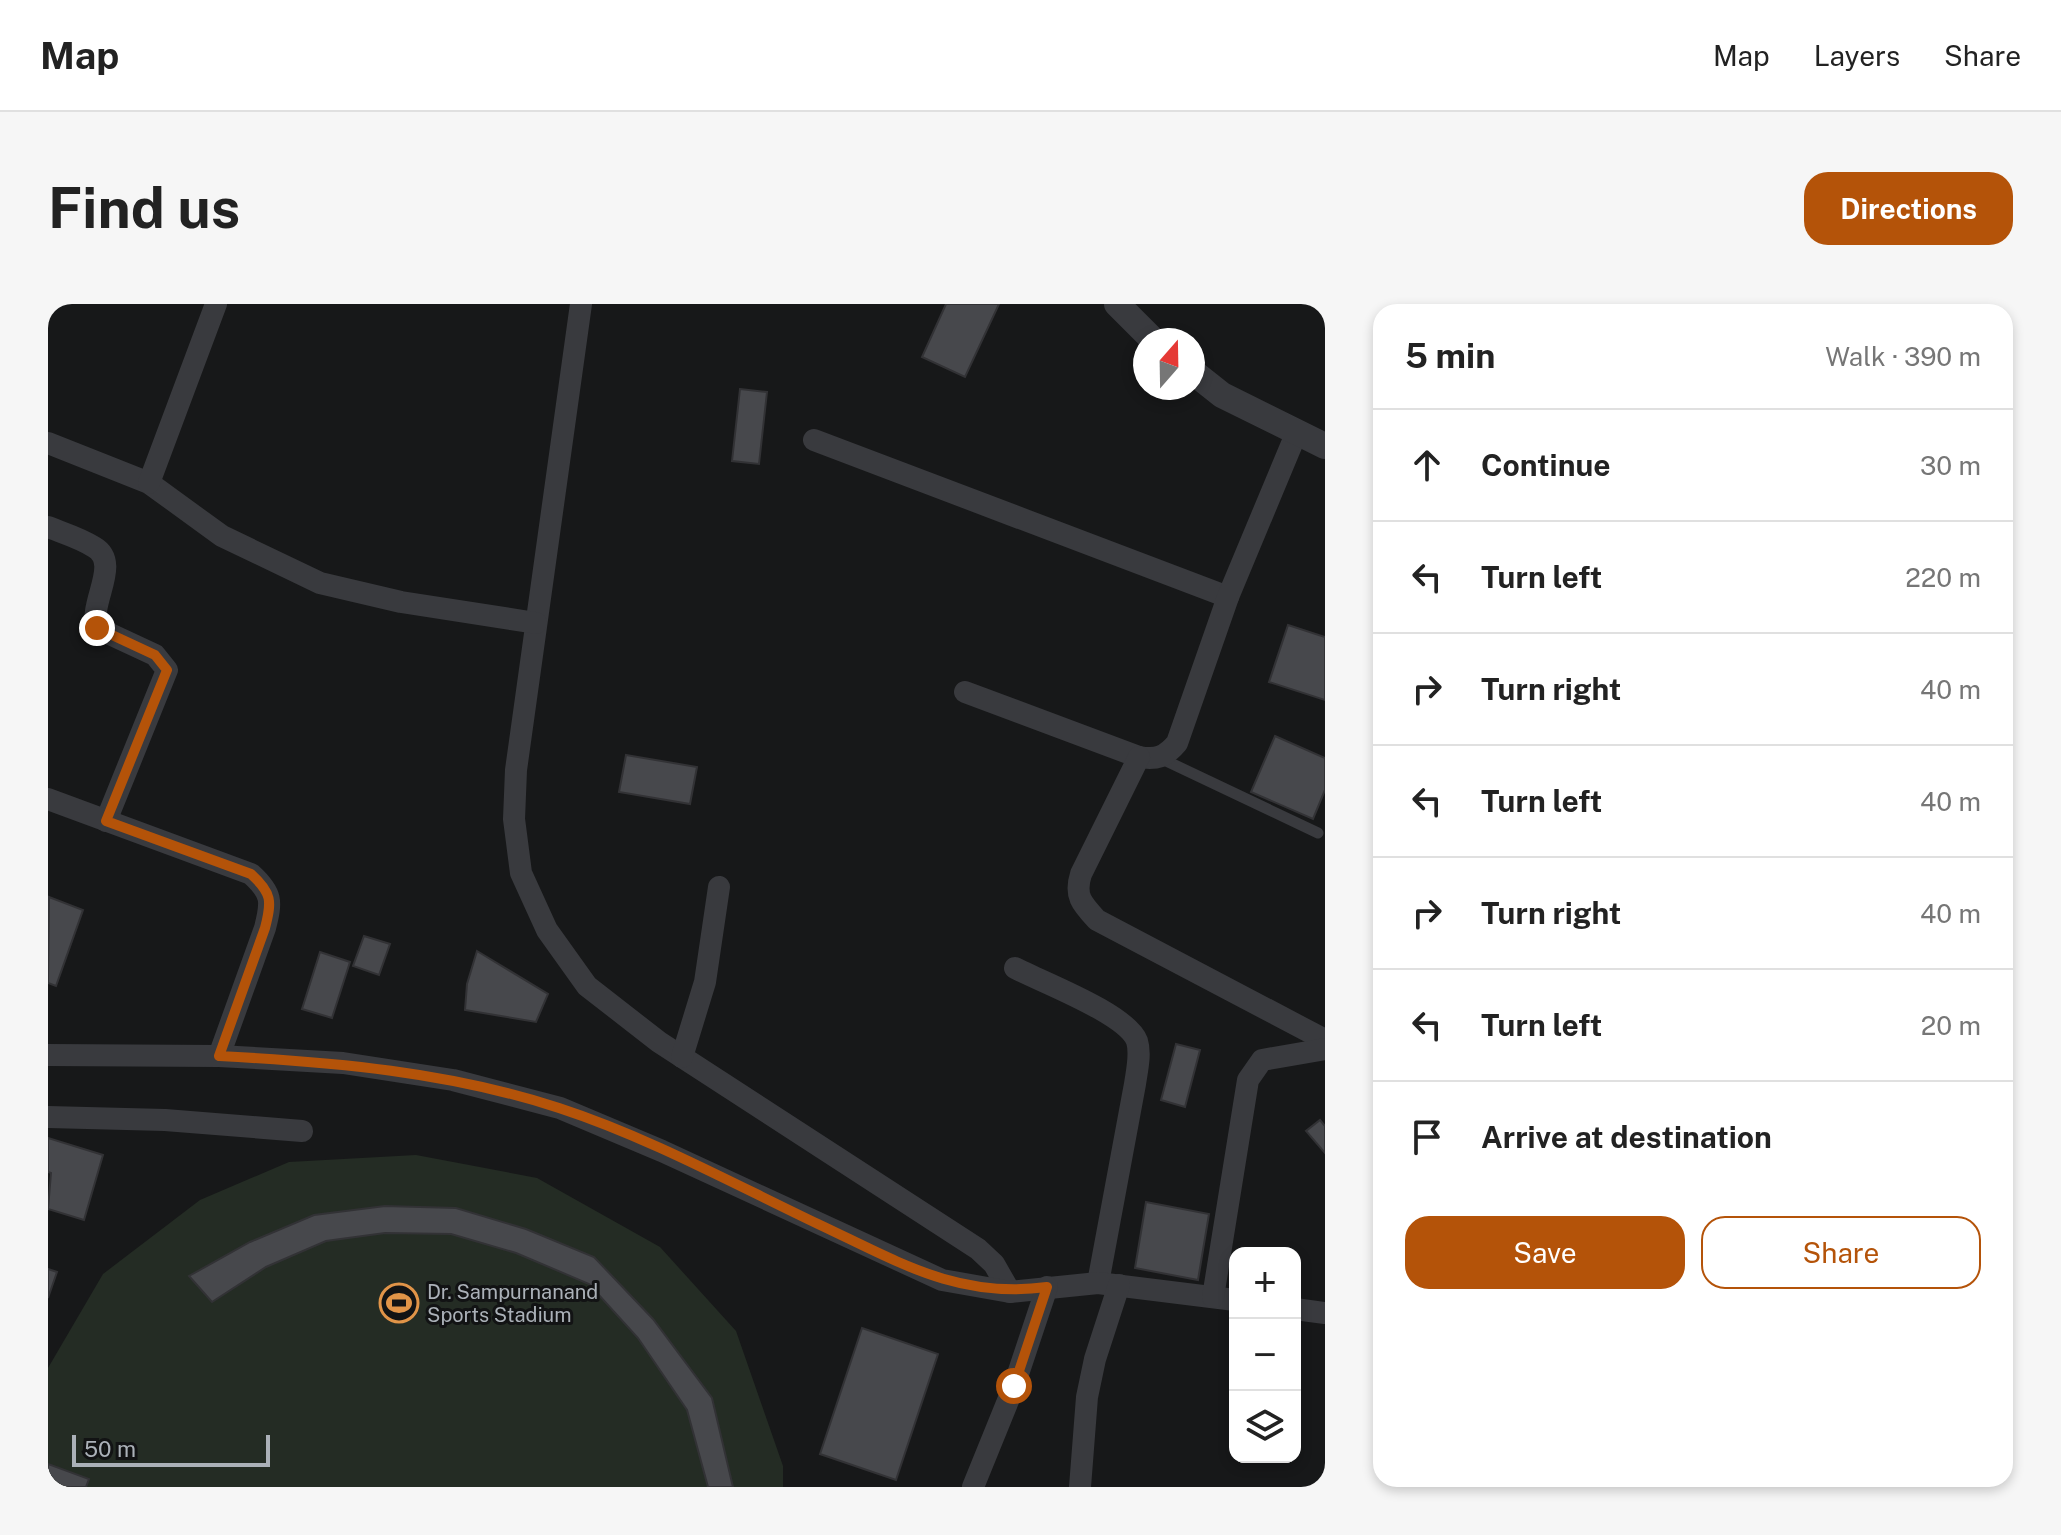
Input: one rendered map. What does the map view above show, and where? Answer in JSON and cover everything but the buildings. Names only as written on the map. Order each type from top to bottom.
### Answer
[{"type":"street","points":[[149,483],[216,304]]},
{"type":"street","points":[[581,304],[516,770],[514,819],[521,873],[547,930],[587,986],[682,1057],[978,1249],[994,1264],[1010,1292]]},
{"type":"street","points":[[1117,304],[1141,328]]},
{"type":"street","points":[[1205,382],[1222,395],[1325,446]]},
{"type":"street","points":[[1296,434],[1228,597],[1177,743],[1150,758],[1081,874],[1076,891],[1081,904],[1097,920],[1325,1040]]},
{"type":"street","points":[[814,440],[1228,597]]},
{"type":"street","points":[[48,443],[149,483],[222,536],[320,583],[401,602],[536,623]]},
{"type":"street","points":[[48,527],[96,547],[104,554],[107,563],[95,606],[97,628],[155,655],[167,670],[106,821]]},
{"type":"street","points":[[965,692],[1150,758]]},
{"type":"street","points":[[48,799],[251,874],[267,888],[270,907],[265,928],[219,1056]]},
{"type":"street","points":[[682,1057],[702,996],[719,887]]},
{"type":"street","points":[[1015,968],[1119,1021],[1136,1038],[1139,1051],[1108,1284],[1087,1397],[1080,1487]]},
{"type":"street","points":[[48,1055],[219,1056],[359,1065],[453,1080],[560,1108],[662,1151],[916,1270],[977,1288],[1010,1292],[1108,1284],[1224,1298],[1248,1080],[1262,1060],[1325,1049]]},
{"type":"street","points":[[48,1117],[165,1120],[302,1131]]},
{"type":"street","points":[[973,1487],[1014,1386],[1047,1287]]},
{"type":"street","points":[[1301,1310],[1325,1313]]},
{"type":"lane","points":[[1150,758],[1318,833]]},
{"type":"shaded area","name":"Dr. Sampurnanand Sports Stadium","points":[[416,1155],[537,1178],[660,1247],[736,1331],[783,1466],[783,1487],[48,1487],[48,1368],[103,1274],[200,1200],[289,1162]]},
{"type":"place","name":"Dr. Sampurnanand Sports Stadium","points":[[399,1303]]},
{"type":"route","points":[[97,628],[155,655],[163,661],[167,670],[106,821],[251,874],[267,888],[270,907],[265,928],[219,1056],[343,1063],[453,1080],[560,1108],[662,1151],[942,1280],[1010,1292],[1047,1287],[1014,1386]]}]
